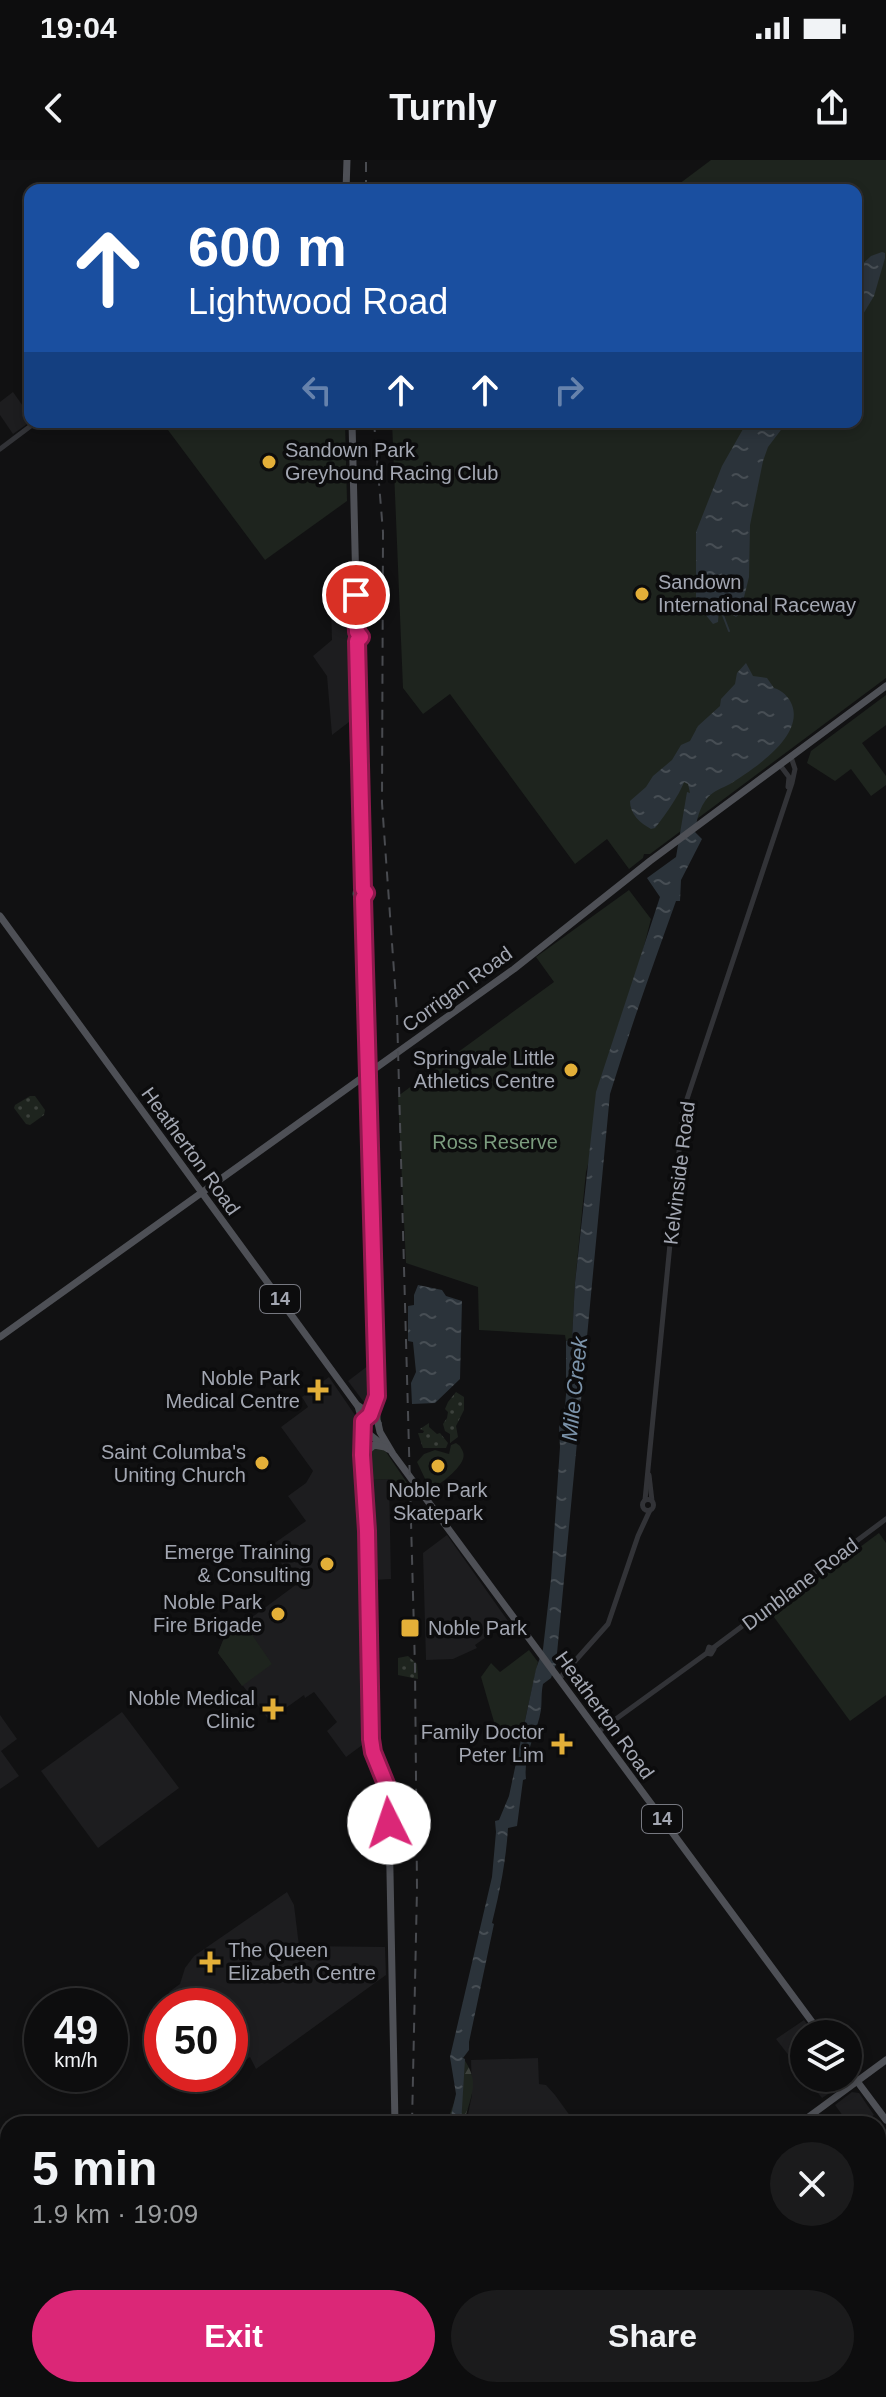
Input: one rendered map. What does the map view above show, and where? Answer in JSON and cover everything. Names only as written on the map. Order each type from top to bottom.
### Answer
[{"type":"main road","points":[[346,184],[347,160]]},
{"type":"main road","points":[[352,428],[363,889],[356,894],[363,898],[378,1422],[367,1451],[364,1474]]},
{"type":"main road","name":"Corrigan Road","points":[[0,1337],[514,969],[697,826],[886,686]]},
{"type":"main road","name":"Heatherton Road","points":[[0,916],[357,1405],[370,1415]]},
{"type":"main road","points":[[377,1396],[370,1415],[363,1419],[362,1455],[371,1739],[386,1784],[389,1823],[395,2116]]},
{"type":"main road","name":"Heatherton Road","points":[[357,1405],[363,1425]]},
{"type":"main road","name":"14","points":[[370,1415],[378,1422]]},
{"type":"main road","name":"Heatherton Road","points":[[378,1422],[390,1451],[811,2020]]},
{"type":"main road","name":"14","points":[[363,1425],[371,1437]]},
{"type":"main road","name":"Heatherton Road","points":[[371,1437],[390,1451]]},
{"type":"main road","points":[[367,1451],[376,1445],[390,1451]]},
{"type":"main road","points":[[862,2078],[886,2060]]},
{"type":"main road","points":[[862,2087],[883,2116]]},
{"type":"main road","points":[[810,2116],[843,2092]]},
{"type":"street","points":[[0,449],[28,428]]},
{"type":"street","name":"Kelvinside Road","points":[[648,1501],[683,1111],[795,769],[791,757]]},
{"type":"street","points":[[780,765],[789,777],[787,795]]},
{"type":"street","points":[[556,1676],[608,1624],[647,1509],[653,1505],[648,1501],[642,1504],[647,1509]]},
{"type":"street","name":"Dunblane Road","points":[[598,1732],[886,1519]]},
{"type":"shaded area","points":[[13,392],[24,408],[24,426],[13,434],[0,415],[0,402]]},
{"type":"shaded area","points":[[350,597],[349,722],[332,735],[327,676],[313,656],[332,640],[331,609]]},
{"type":"shaded area","points":[[369,1365],[370,1400],[366,1405],[348,1381]]},
{"type":"shaded area","points":[[329,1377],[357,1418],[365,1743],[346,1757],[327,1731],[337,1722],[314,1692],[305,1698],[304,1695],[269,1720],[218,1653],[224,1638],[297,1584],[269,1547],[306,1521],[288,1496],[306,1483],[313,1471],[281,1427],[308,1407],[302,1397]]},
{"type":"shaded area","points":[[389,1479],[391,1579],[373,1580],[371,1480]]},
{"type":"shaded area","points":[[447,1535],[508,1621],[475,1645],[477,1648],[453,1659],[426,1660],[423,1553]]},
{"type":"shaded area","points":[[122,1712],[179,1788],[98,1848],[41,1771]]},
{"type":"shaded area","points":[[0,1715],[17,1739],[1,1751],[19,1776],[0,1789]]},
{"type":"shaded area","points":[[287,1892],[294,1905],[299,1946],[385,1947],[386,1975],[256,2069],[250,2057],[248,2058],[248,1988],[174,1988],[180,1984],[185,1968],[194,1956]]},
{"type":"shaded area","points":[[790,2030],[790,2057],[776,2039]]},
{"type":"shaded area","points":[[538,2058],[539,2084],[546,2085],[570,2116],[468,2116],[472,2095],[471,2060]]},
{"type":"shaded area","points":[[817,2092],[831,2092],[822,2098]]},
{"type":"shaded area","points":[[852,2092],[859,2093],[874,2115],[872,2116],[843,2116],[835,2105]]},
{"type":"green space","name":"Sandown International Raceway","points":[[711,160],[886,160],[886,678],[650,854],[644,854],[629,869],[607,839],[575,864],[450,694],[423,714],[403,688],[392,428],[862,428],[862,184],[679,184]]},
{"type":"green space","name":"Sandown Park Greyhound Racing Club","points":[[166,428],[345,428],[347,501],[265,560]]},
{"type":"green space","points":[[886,695],[886,725],[862,743],[886,776],[886,785],[871,796],[851,769],[835,781],[807,763],[811,751]]},
{"type":"green space","name":"Ross Reserve","points":[[629,890],[651,919],[586,1172],[572,1339],[566,1341],[565,1335],[479,1330],[478,1287],[406,1263],[398,1096],[554,982],[536,957]]},
{"type":"green space","points":[[30,1096],[35,1096],[45,1110],[44,1115],[30,1125],[14,1108]]},
{"type":"green space","points":[[456,1392],[464,1397],[464,1410],[456,1426],[458,1437],[450,1443],[450,1434],[443,1424],[448,1412],[445,1409]]},
{"type":"green space","points":[[429,1423],[429,1427],[440,1433],[448,1443],[446,1448],[423,1448],[418,1433],[423,1433],[420,1429]]},
{"type":"green space","name":"Noble Park Skatepark","points":[[456,1443],[464,1457],[461,1463],[441,1483],[433,1487],[428,1485],[417,1462],[424,1454],[435,1450],[449,1454],[451,1445]]},
{"type":"green space","points":[[374,1448],[384,1449],[414,1493],[389,1499],[389,1479],[371,1480],[371,1459],[368,1457]]},
{"type":"green space","points":[[879,1533],[886,1543],[886,1695],[850,1721],[771,1613]]},
{"type":"green space","points":[[244,1623],[272,1664],[242,1686],[218,1653],[224,1638]]},
{"type":"green space","points":[[529,1650],[538,1662],[521,1738],[499,1739],[481,1677],[491,1663],[500,1672]]},
{"type":"green space","points":[[408,1656],[417,1664],[418,1679],[398,1675],[398,1658]]},
{"type":"green space","points":[[463,2058],[473,2083],[466,2116],[449,2116],[457,2095]]},
{"type":"water","points":[[885,253],[874,296],[862,316],[862,264],[871,256]]},
{"type":"water","points":[[744,428],[782,428],[768,447],[763,461],[750,525],[749,577],[740,613],[736,617],[728,607],[719,609],[718,622],[713,624],[696,597],[696,532],[722,466]]},
{"type":"water","points":[[746,663],[753,676],[767,678],[774,688],[787,697],[794,717],[790,729],[774,751],[751,770],[710,795],[702,805],[695,832],[702,839],[681,880],[680,901],[676,901],[610,1094],[556,1664],[551,1678],[543,1684],[541,1710],[527,1761],[526,1779],[523,1780],[517,1826],[508,1828],[494,1924],[469,2050],[463,2058],[461,2116],[451,2116],[456,2094],[450,2057],[492,1877],[495,1821],[499,1820],[509,1796],[543,1649],[551,1579],[559,1427],[564,1416],[566,1395],[566,1341],[572,1339],[575,1283],[596,1092],[660,897],[647,878],[676,857],[687,792],[690,793],[688,784],[684,782],[666,813],[651,829],[636,818],[630,801],[720,706],[721,699],[735,684],[737,673]]},
{"type":"water","points":[[418,1285],[442,1290],[446,1296],[462,1301],[460,1379],[435,1403],[412,1404],[411,1383],[416,1372],[413,1342],[408,1341],[408,1306],[414,1305]]},
{"type":"waterway","name":"Mile Creek","points":[[721,610],[729,631]]},
{"type":"railway","points":[[366,160],[366,184]]},
{"type":"railway","points":[[374,428],[383,532],[382,803],[397,1013],[415,1667],[417,1889],[412,2116]]},
{"type":"place","name":"Sandown Park Greyhound Racing Club","points":[[269,462]]},
{"type":"place","name":"Sandown International Raceway","points":[[642,594]]},
{"type":"place","name":"Springvale Little Athletics Centre","points":[[571,1070]]},
{"type":"place","name":"Noble Park Medical Centre","points":[[318,1390]]},
{"type":"place","name":"Saint Columba's Uniting Church","points":[[262,1463]]},
{"type":"place","name":"Noble Park Skatepark","points":[[438,1466]]},
{"type":"place","name":"Emerge Training & Consulting","points":[[327,1564]]},
{"type":"place","name":"Noble Park Fire Brigade","points":[[278,1614]]},
{"type":"place","name":"Noble Park","points":[[410,1628]]},
{"type":"place","name":"Noble Medical Clinic","points":[[273,1709]]},
{"type":"place","name":"Family Doctor Peter Lim","points":[[562,1744]]},
{"type":"place","name":"The Queen Elizabeth Centre","points":[[210,1962]]},
{"type":"route","points":[[356,595],[357,632],[361,637],[357,641],[377,1345],[377,1396],[370,1415],[363,1421],[362,1455],[367,1531],[371,1746],[386,1784],[389,1823]]}]
